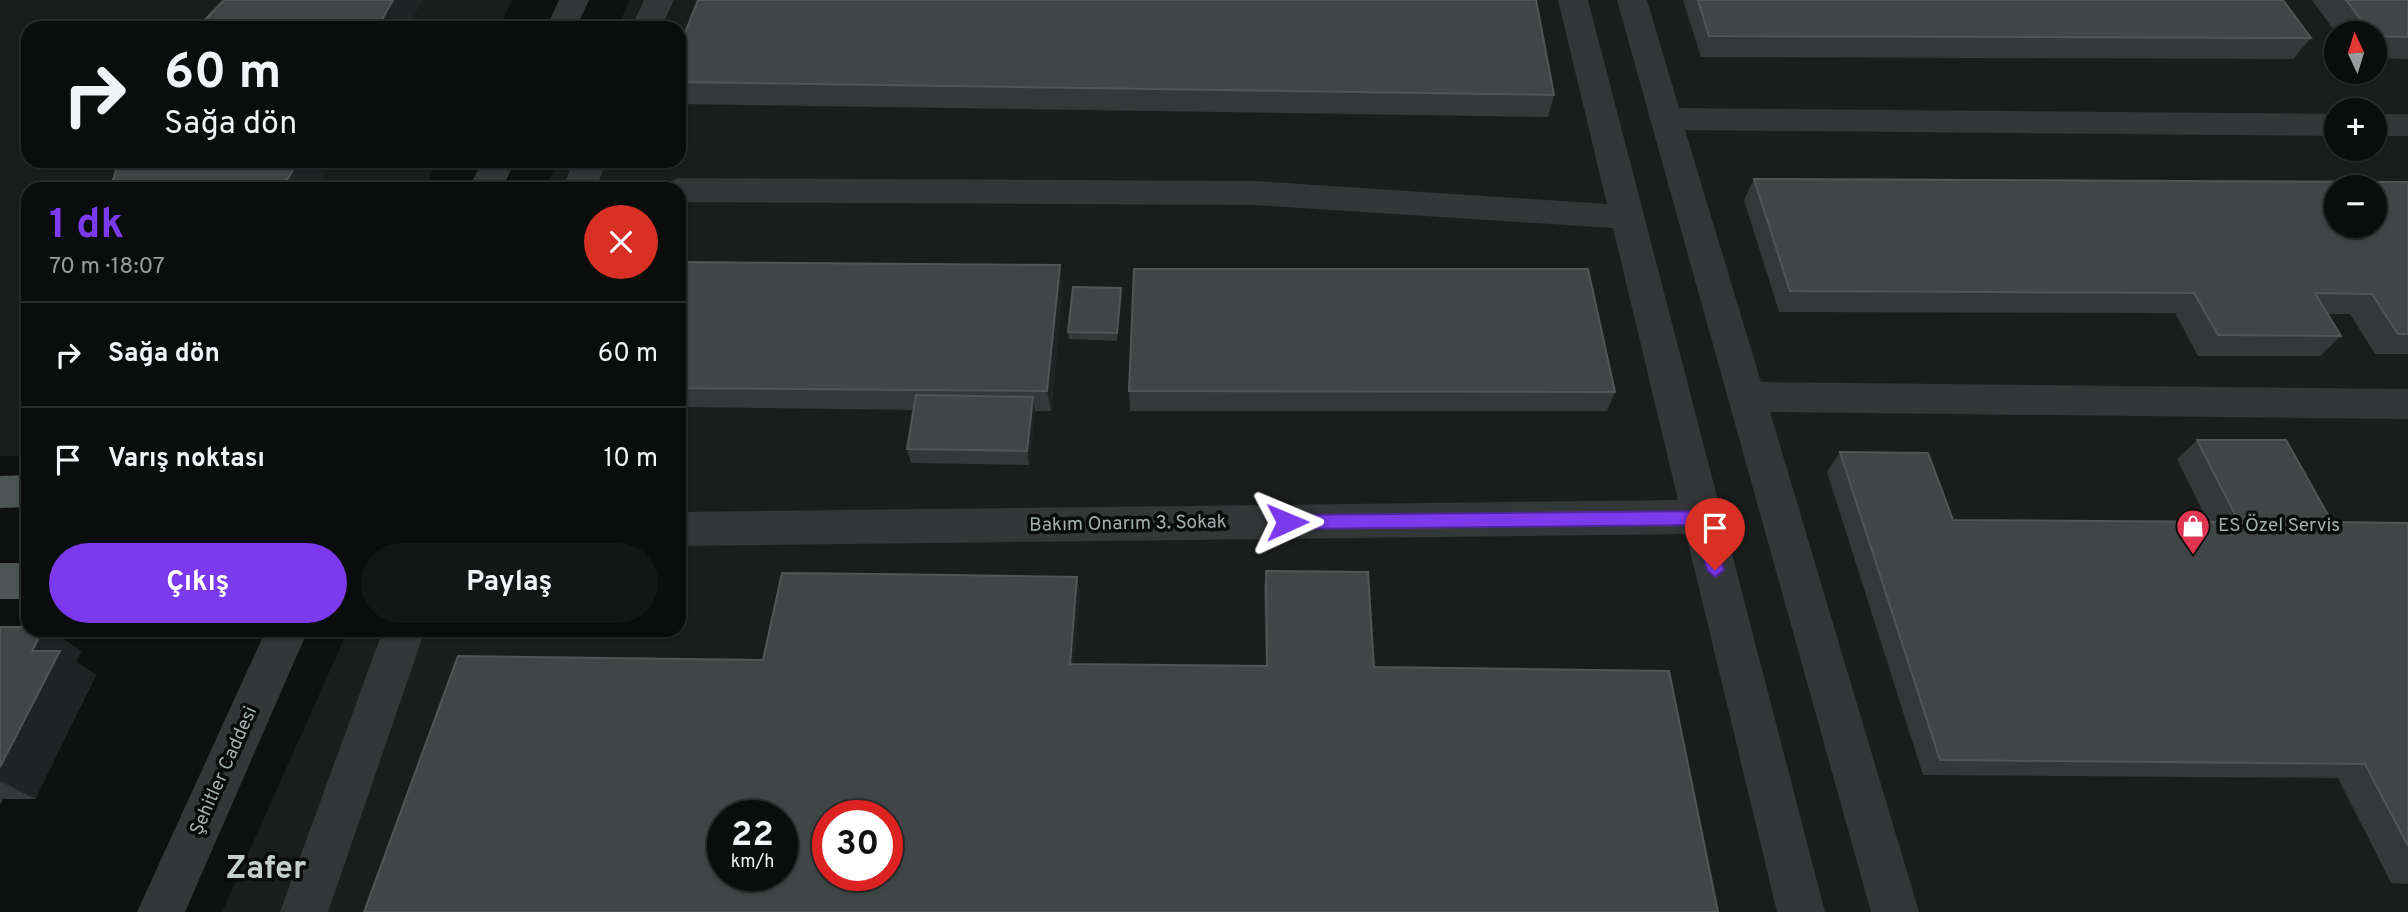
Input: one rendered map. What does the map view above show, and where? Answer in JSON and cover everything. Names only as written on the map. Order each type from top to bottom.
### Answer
[{"type":"main road","points":[[0,492],[21,491]]},
{"type":"main road","points":[[0,581],[21,581]]},
{"type":"street","points":[[564,21],[574,0]]},
{"type":"street","points":[[649,21],[659,0]]},
{"type":"street","points":[[1573,0],[1801,912]]},
{"type":"street","points":[[1632,0],[1895,912]]},
{"type":"street","points":[[1667,119],[2324,125]]},
{"type":"street","points":[[2387,125],[2408,125]]},
{"type":"street","points":[[686,190],[1254,193],[1626,217]]},
{"type":"street","points":[[1747,397],[2408,404]]},
{"type":"street","name":"Bakım Onarım 3. Sokak","points":[[686,529],[1702,517]]},
{"type":"street","name":"Şehitler Caddesi","points":[[161,912],[284,637]]},
{"type":"street","points":[[304,912],[402,637]]},
{"type":"shaded area","points":[[0,0],[512,0],[502,21],[21,21],[21,168],[434,168],[427,182],[21,182],[21,456],[0,456]]},
{"type":"shaded area","points":[[630,0],[2408,0],[2408,912],[222,912],[345,637],[686,637],[686,182],[548,182],[555,168],[686,168],[686,21],[620,21]]},
{"type":"building","points":[[224,0],[393,0],[381,21],[204,21]]},
{"type":"building","points":[[698,0],[1536,0],[1554,95],[686,82],[686,30]]},
{"type":"building","points":[[1698,0],[2283,0],[2311,38],[1709,36]]},
{"type":"building","points":[[2346,0],[2408,0],[2408,37],[2387,36],[2387,21],[2362,21]]},
{"type":"building","points":[[117,168],[294,168],[286,182],[112,182]]},
{"type":"building","points":[[1754,179],[2324,182],[2324,238],[2387,238],[2387,182],[2408,182],[2408,334],[2398,334],[2372,294],[2315,293],[2341,336],[2218,335],[2194,293],[1790,291]]},
{"type":"building","points":[[686,262],[1060,265],[1047,391],[686,388]]},
{"type":"building","points":[[1134,269],[1588,269],[1615,392],[1129,391]]},
{"type":"building","points":[[1073,287],[1121,288],[1117,333],[1068,332]]},
{"type":"building","points":[[916,395],[1033,397],[1027,451],[907,449]]},
{"type":"building","points":[[2197,440],[2286,440],[2332,522],[2408,523],[2408,846],[2365,764],[1940,760],[1840,452],[1928,453],[1953,520],[2239,522]]},
{"type":"building","points":[[1266,571],[1368,572],[1374,667],[1669,671],[1718,912],[364,912],[458,656],[763,660],[782,573],[879,574],[1077,577],[1070,664],[1267,666]]},
{"type":"building","points":[[0,627],[21,627],[21,637],[39,637],[32,651],[60,651],[0,767]]},
{"type":"place","name":"ES Özel Servis","points":[[2193,556]]},
{"type":"district","name":"Zafer","points":[[266,870]]},
{"type":"route","points":[[1287,522],[1702,517],[1715,570]]}]
